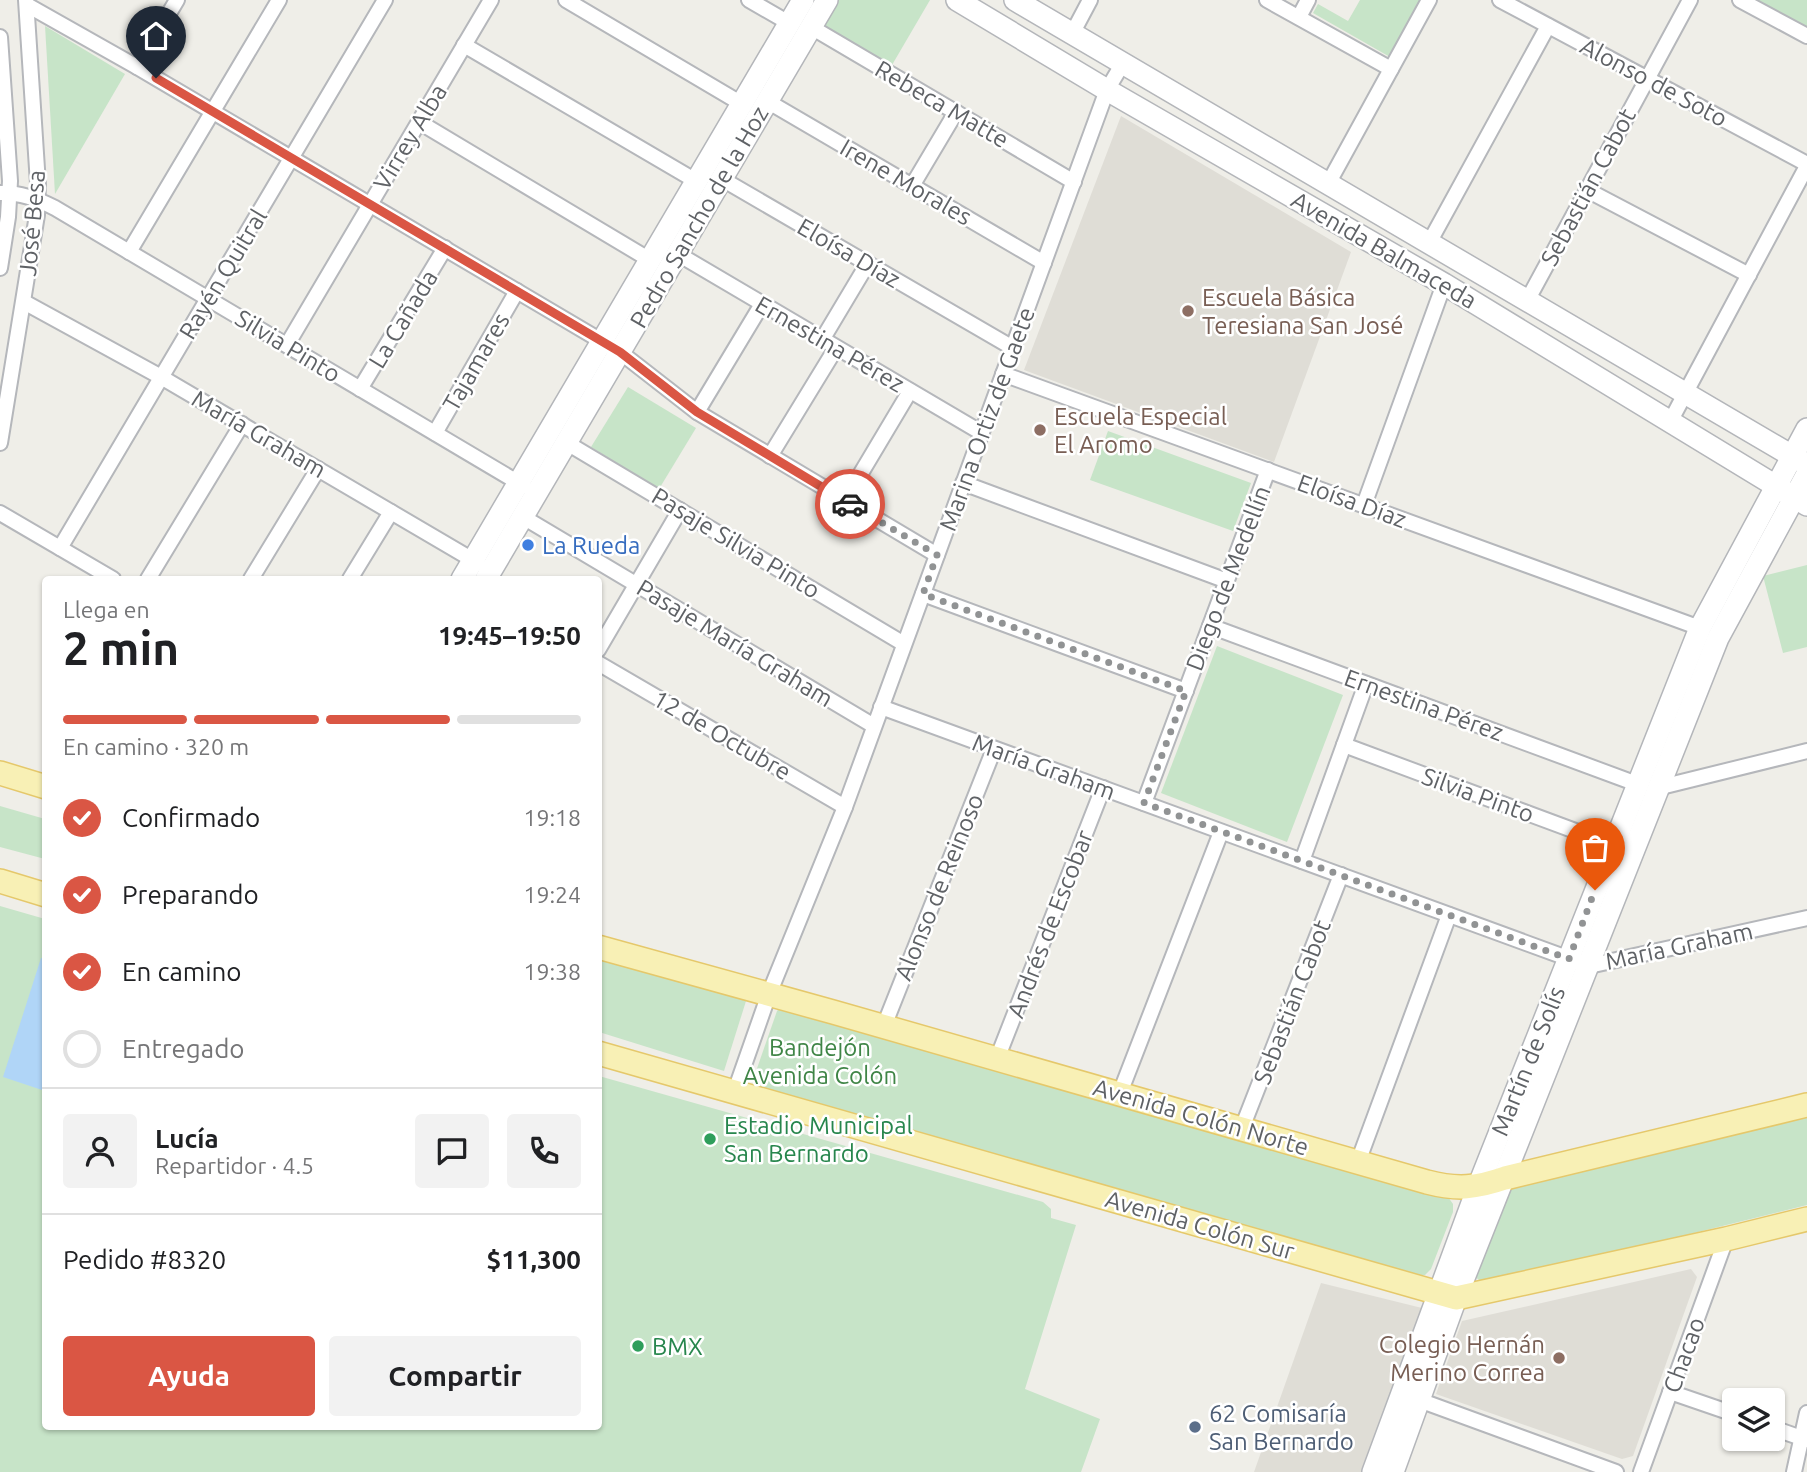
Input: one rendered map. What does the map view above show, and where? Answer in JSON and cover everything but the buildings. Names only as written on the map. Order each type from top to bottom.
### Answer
[{"type":"main road","points":[[0,774],[42,786]]},
{"type":"main road","points":[[0,881],[42,894]]},
{"type":"main road","name":"Avenida Colón Norte","points":[[602,948],[1440,1185],[1478,1187],[1505,1178],[1807,1105]]},
{"type":"main road","name":"Avenida Colón Sur","points":[[602,1054],[1447,1295],[1726,1239],[1807,1219]]},
{"type":"street","points":[[137,67],[177,0]]},
{"type":"street","points":[[129,251],[279,0]]},
{"type":"street","name":"Rayén Quitral","points":[[61,548],[385,0]]},
{"type":"street","name":"Virrey Alba","points":[[287,345],[491,0]]},
{"type":"street","points":[[566,0],[742,104]]},
{"type":"street","points":[[749,0],[789,23]]},
{"type":"street","name":"Pedro Sancho de la Hoz","points":[[484,570],[523,517],[528,488],[567,443],[650,260],[803,0]]},
{"type":"street","name":"Pedro Sancho de la Hoz","points":[[484,570],[528,488],[611,347],[678,254],[827,0]]},
{"type":"street","name":"Avenida Balmaceda","points":[[957,0],[1107,90],[1444,284],[1792,496]]},
{"type":"street","name":"Avenida Balmaceda","points":[[1015,0],[1800,461]]},
{"type":"street","points":[[1072,33],[1090,0]]},
{"type":"street","points":[[1267,0],[1391,69]]},
{"type":"street","points":[[1298,17],[1308,0]]},
{"type":"street","points":[[1328,184],[1429,0]]},
{"type":"street","name":"Alonso de Soto","points":[[1500,0],[1807,165]]},
{"type":"street","name":"Sebastián Cabot","points":[[1527,301],[1690,0]]},
{"type":"street","points":[[1740,0],[1807,36]]},
{"type":"street","points":[[27,3],[611,347],[697,412],[937,555]]},
{"type":"street","name":"José Besa","points":[[0,443],[38,199],[27,3]]},
{"type":"street","points":[[1429,243],[1548,26]]},
{"type":"street","name":"Rebeca Matte","points":[[811,27],[1074,182]]},
{"type":"street","points":[[0,37],[6,236],[0,268]]},
{"type":"street","points":[[464,46],[696,181]]},
{"type":"street","name":"Marina Ortiz de Gaete","points":[[735,1091],[769,994],[845,807],[1107,90],[1123,63]]},
{"type":"street","name":"Irene Morales","points":[[767,102],[1044,263]]},
{"type":"street","points":[[912,186],[956,112]]},
{"type":"street","points":[[419,122],[650,260]]},
{"type":"street","points":[[1671,420],[1807,165]]},
{"type":"street","name":"Eloísa Díaz","points":[[722,179],[1013,348]]},
{"type":"street","points":[[1587,190],[1749,275]]},
{"type":"street","name":"Silvia Pinto","points":[[5,193],[38,199],[528,488]]},
{"type":"street","name":"La Cañada","points":[[360,389],[445,248]]},
{"type":"street","name":"Ernestina Pérez","points":[[678,254],[982,433]]},
{"type":"street","points":[[822,340],[868,263]]},
{"type":"street","points":[[1364,505],[1444,284]]},
{"type":"street","name":"Tajamares","points":[[435,433],[517,291]]},
{"type":"street","name":"María Graham","points":[[24,302],[242,424],[484,570]]},
{"type":"street","points":[[697,412],[762,304]]},
{"type":"street","points":[[770,456],[836,348]]},
{"type":"street","name":"Eloísa Díaz","points":[[1003,373],[1700,628]]},
{"type":"street","points":[[845,500],[910,391]]},
{"type":"street","points":[[150,576],[242,424]]},
{"type":"street","name":"Martín de Solís","points":[[1393,1472],[1419,1400],[1478,1187],[1579,962],[1613,845],[1647,786],[1718,638],[1792,496],[1807,429]]},
{"type":"street","name":"Pasaje Silvia Pinto","points":[[567,443],[904,644]]},
{"type":"street","points":[[253,576],[318,469]]},
{"type":"street","name":"Diego de Medellín","points":[[1144,803],[1268,470]]},
{"type":"street","name":"Martín de Solís","points":[[1373,1472],[1447,1295],[1505,1178],[1579,962],[1647,786],[1700,628],[1807,474]]},
{"type":"street","points":[[963,483],[1227,581]]},
{"type":"street","points":[[602,643],[680,510]]},
{"type":"street","points":[[353,576],[391,512]]},
{"type":"street","points":[[0,513],[108,576]]},
{"type":"street","name":"Pasaje María Graham","points":[[523,517],[874,726]]},
{"type":"street","points":[[923,594],[1186,691]]},
{"type":"street","name":"Ernestina Pérez","points":[[1210,626],[1647,786]]},
{"type":"street","name":"12 de Octubre","points":[[602,665],[845,807]]},
{"type":"street","points":[[1302,861],[1366,684]]},
{"type":"street","name":"María Graham","points":[[881,707],[1579,962],[1807,918]]},
{"type":"street","name":"Silvia Pinto","points":[[1344,745],[1613,845]]},
{"type":"street","name":"Alonso de Reinoso","points":[[884,1026],[994,749]]},
{"type":"street","points":[[1647,786],[1807,751]]},
{"type":"street","name":"Andrés de Escobar","points":[[997,1059],[1103,789]]},
{"type":"street","points":[[1120,1093],[1221,832]]},
{"type":"street","name":"Sebastián Cabot","points":[[1242,1128],[1341,875]]},
{"type":"street","points":[[1358,1162],[1449,915]]},
{"type":"street","name":"Chacao","points":[[1641,1472],[1726,1239]]},
{"type":"street","points":[[1670,1392],[1722,1411]]},
{"type":"street","points":[[1419,1400],[1616,1472]]},
{"type":"street","points":[[1794,1472],[1804,1439],[1807,1413]]},
{"type":"street","points":[[1785,1432],[1804,1439]]},
{"type":"shaded area","name":"Escuela Básica Teresiana San José","points":[[1121,116],[1351,252],[1274,462],[1024,370]]},
{"type":"shaded area","name":"Colegio Hernán Merino Correa","points":[[1691,1269],[1697,1277],[1633,1456],[1622,1459],[1436,1394],[1462,1321]]},
{"type":"shaded area","name":"Colegio Hernán Merino Correa","points":[[1321,1283],[1426,1309],[1364,1472],[1254,1472]]},
{"type":"green space","points":[[837,0],[930,0],[892,65],[822,25]]},
{"type":"green space","points":[[1360,0],[1423,0],[1390,57],[1313,13],[1318,4],[1348,21]]},
{"type":"green space","points":[[1755,0],[1807,0],[1807,28]]},
{"type":"green space","points":[[45,26],[125,74],[55,194]]},
{"type":"green space","points":[[628,387],[696,428],[659,489],[591,447]]},
{"type":"green space","points":[[1108,431],[1251,483],[1233,531],[1090,480]]},
{"type":"green space","points":[[1807,565],[1807,647],[1783,653],[1763,576]]},
{"type":"green space","points":[[1217,646],[1343,695],[1287,842],[1161,793]]},
{"type":"green space","points":[[0,806],[42,818],[42,858],[0,847]]},
{"type":"green space","name":"Estadio Municipal San Bernardo","points":[[0,906],[42,918],[42,1430],[602,1430],[602,1077],[1043,1202],[1051,1209],[1051,1218],[1076,1225],[1025,1389],[1100,1419],[1081,1472],[0,1472]]},
{"type":"green space","name":"Bandejón Avenida Colón","points":[[602,956],[746,1001],[724,1071],[602,1033]]},
{"type":"green space","name":"Bandejón Avenida Colón","points":[[780,1008],[1448,1197],[1453,1204],[1453,1212],[1431,1269],[1425,1275],[1415,1275],[759,1087],[754,1083],[754,1077]]},
{"type":"green space","points":[[1807,1111],[1807,1205],[1500,1281],[1482,1282],[1475,1277],[1507,1188]]},
{"type":"water","points":[[41,958],[42,958],[42,1090],[3,1077]]},
{"type":"way so far","points":[[850,504],[937,555],[923,594],[1186,691],[1144,803],[1569,959],[1595,890]]},
{"type":"place","name":"Escuela Básica Teresiana San José","points":[[1188,311]]},
{"type":"place","name":"Escuela Especial El Aromo","points":[[1040,430]]},
{"type":"place","name":"La Rueda","points":[[528,545]]},
{"type":"place","name":"Estadio Municipal San Bernardo","points":[[710,1139]]},
{"type":"place","name":"BMX","points":[[638,1346]]},
{"type":"place","name":"Colegio Hernán Merino Correa","points":[[1559,1358]]},
{"type":"place","name":"62 Comisaría San Bernardo","points":[[1195,1427]]},
{"type":"route","points":[[156,78],[620,352],[697,412],[850,504]]}]
